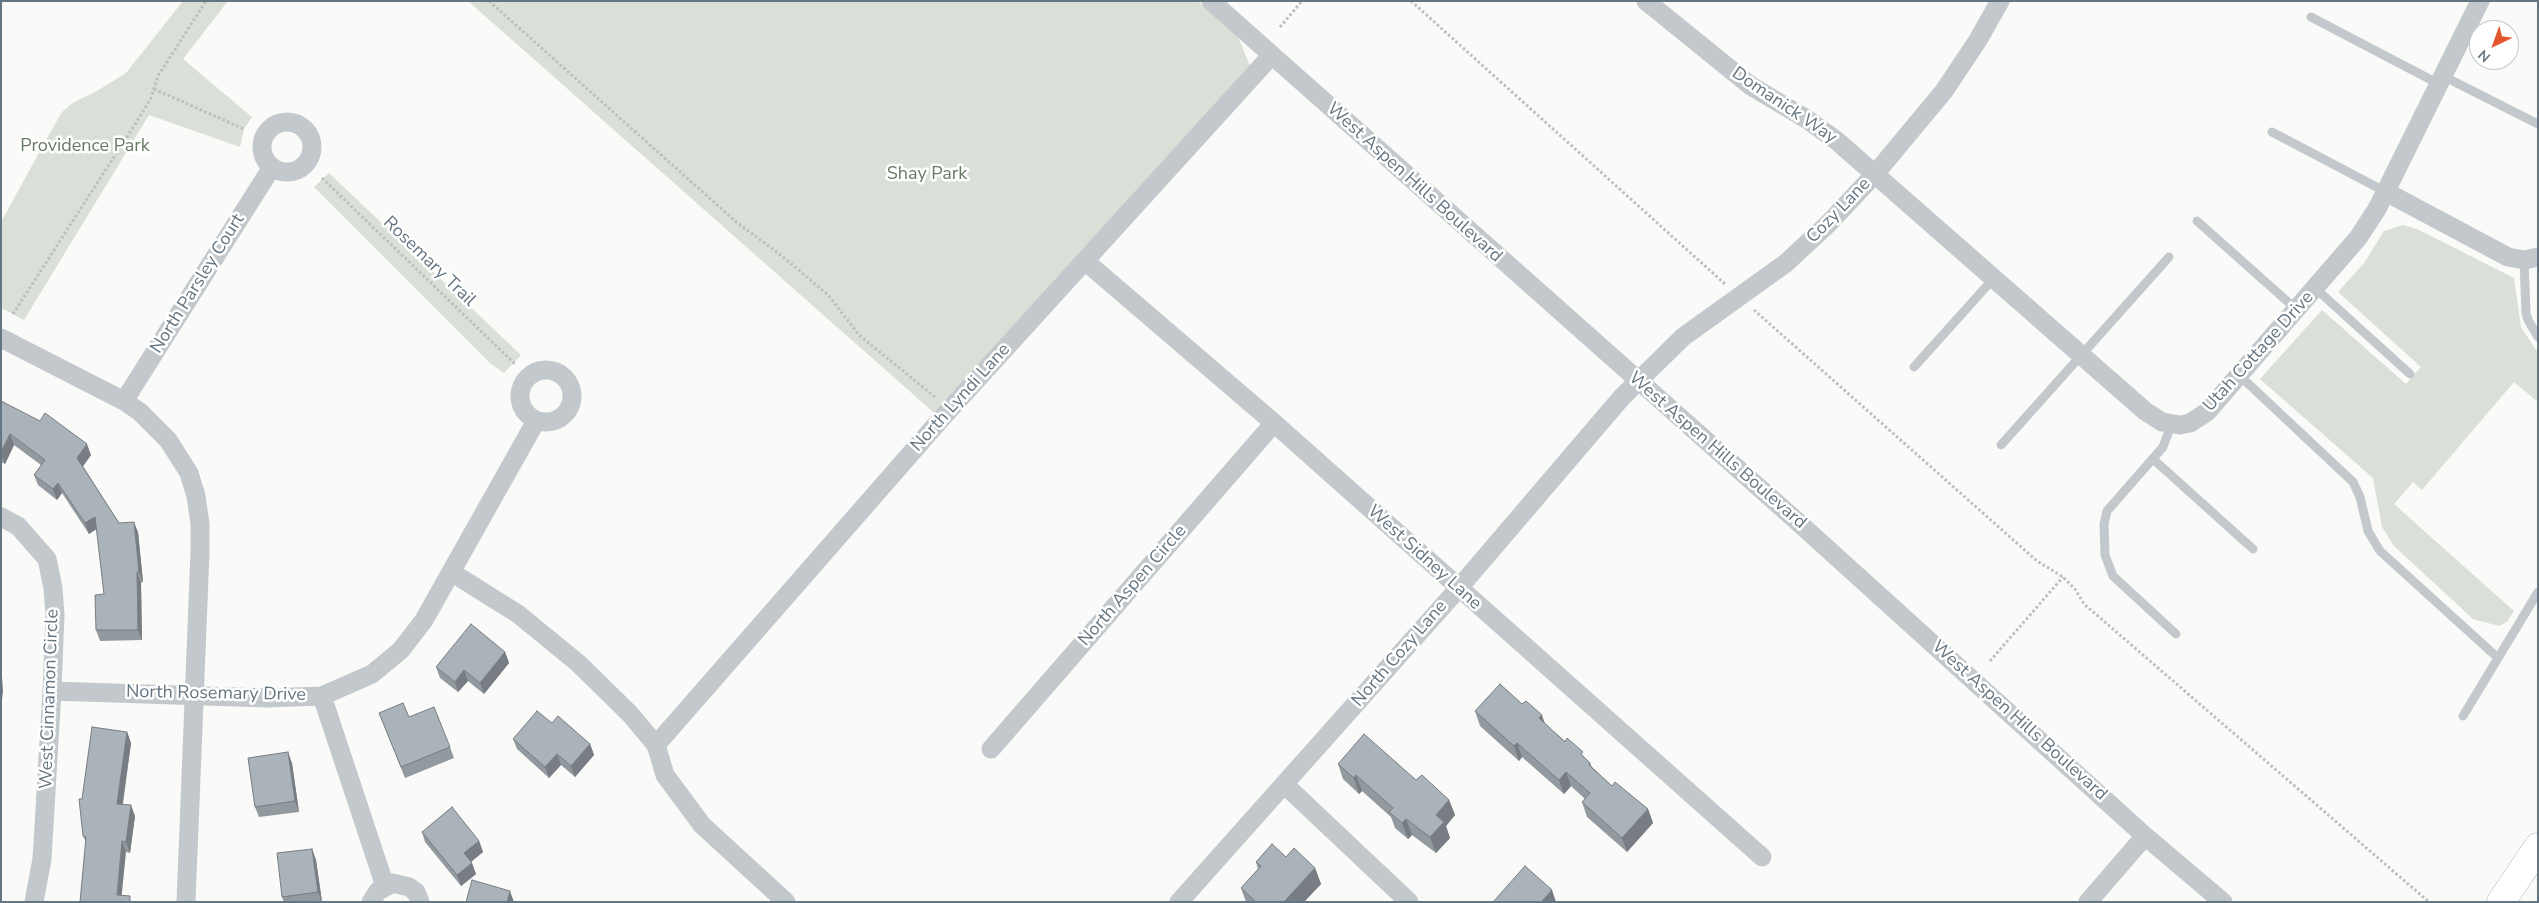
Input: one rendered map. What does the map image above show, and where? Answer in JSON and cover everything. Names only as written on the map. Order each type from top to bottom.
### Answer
[{"type":"highway","points":[[2501,902],[2538,847]]},
{"type":"street","name":"West Aspen Hills Boulevard","points":[[1211,1],[1799,522],[2145,836],[2222,902]]},
{"type":"street","name":"Domanick Way","points":[[1646,1],[1743,80],[1816,125],[1875,174]]},
{"type":"street","name":"Cozy Lane","points":[[1638,381],[1683,337],[1786,263],[1808,244],[1875,174],[1944,91],[1978,40],[2000,1]]},
{"type":"street","name":"Utah Cottage Drive","points":[[2171,424],[2190,423],[2199,418],[2239,376],[2358,238],[2386,192],[2480,1]]},
{"type":"street","name":"North Lyndi Lane","points":[[656,745],[941,419],[1271,56]]},
{"type":"street","name":"North Parsley Court","points":[[124,401],[272,167]]},
{"type":"street","points":[[1875,174],[2145,412],[2154,418],[2171,424]]},
{"type":"street","points":[[2386,192],[2508,257],[2531,259]]},
{"type":"street","name":"West Sidney Lane","points":[[1085,261],[1274,423],[1458,589],[1762,857]]},
{"type":"street","points":[[1,338],[124,401],[155,426],[168,440],[189,473],[196,496],[200,524],[186,902]]},
{"type":"street","name":"North Cozy Lane","points":[[1179,902],[1458,589],[1638,381]]},
{"type":"street","name":"North Rosemary Drive","points":[[52,692],[267,698],[322,696],[372,674],[401,650],[424,620],[536,421]]},
{"type":"street","name":"North Aspen Circle","points":[[991,748],[1274,423]]},
{"type":"street","name":"West Cinnamon Circle","points":[[1,517],[18,526],[47,559],[53,588],[55,615],[52,692],[42,859],[34,902]]},
{"type":"street","points":[[451,572],[518,614],[578,663],[630,714],[656,745],[665,776],[702,825],[786,902]]},
{"type":"street","points":[[322,696],[385,886]]},
{"type":"street","points":[[1285,785],[1409,902]]},
{"type":"street","points":[[2088,902],[2145,836]]},
{"type":"street","points":[[371,902],[378,890],[393,883],[409,887],[416,892],[420,902]]},
{"type":"lane","points":[[2311,17],[2441,80],[2538,124]]},
{"type":"lane","points":[[2272,132],[2386,192]]},
{"type":"lane","points":[[2198,221],[2297,310]]},
{"type":"lane","points":[[2001,445],[2169,256]]},
{"type":"lane","points":[[2531,259],[2526,312],[2528,320],[2538,337]]},
{"type":"lane","points":[[1914,367],[1994,278]]},
{"type":"lane","points":[[2315,288],[2410,374]]},
{"type":"lane","points":[[2239,376],[2353,482],[2360,497],[2368,531],[2380,551],[2498,658]]},
{"type":"lane","points":[[2171,424],[2167,442],[2107,511],[2104,524],[2105,555],[2112,576],[2176,634]]},
{"type":"lane","points":[[2153,459],[2253,549]]},
{"type":"lane","points":[[2463,716],[2538,592]]},
{"type":"path","points":[[13,314],[139,118],[154,89],[158,76],[206,1]]},
{"type":"path","points":[[489,1],[735,221],[782,256],[828,296],[860,336],[935,397]]},
{"type":"path","points":[[1280,27],[1302,1]]},
{"type":"path","points":[[1411,1],[2037,561],[2063,576],[2075,588],[2084,604],[2429,902]]},
{"type":"path","points":[[154,89],[244,129]]},
{"type":"path","name":"Rosemary Trail","points":[[322,178],[516,365]]},
{"type":"path","points":[[1990,661],[2063,576]]},
{"type":"green space","name":"Providence Park","points":[[183,1],[228,1],[183,59],[252,117],[244,129],[240,147],[149,115],[24,320],[1,308],[1,222],[62,112],[74,102],[97,91],[126,73]]},
{"type":"green space","name":"Shay Park","points":[[468,1],[1198,1],[1237,35],[1254,75],[941,419]]},
{"type":"green space","points":[[329,173],[521,355],[504,373],[491,364],[314,187]]},
{"type":"green space","points":[[2403,225],[2417,229],[2514,278],[2521,327],[2538,353],[2538,402],[2514,382],[2422,490],[2413,482],[2394,504],[2514,611],[2507,622],[2499,626],[2473,619],[2394,546],[2382,527],[2373,478],[2260,379],[2322,310],[2406,384],[2421,367],[2338,292],[2364,263],[2384,231]]},
{"type":"building","points":[[1,401],[40,421],[45,413],[87,444],[77,458],[119,523],[134,522],[139,572],[137,572],[138,630],[96,630],[95,595],[104,594],[95,517],[85,523],[58,483],[53,489],[34,475],[45,460],[10,434],[1,452]]},
{"type":"building","points":[[471,624],[505,652],[480,683],[464,670],[455,682],[436,667]]},
{"type":"building","points":[[1500,684],[1522,704],[1526,701],[1542,715],[1539,718],[1565,742],[1567,738],[1583,752],[1581,754],[1590,763],[1589,765],[1612,786],[1615,782],[1648,809],[1622,838],[1582,802],[1590,793],[1566,772],[1559,780],[1517,743],[1514,746],[1475,711]]},
{"type":"building","points":[[403,703],[409,717],[434,707],[450,747],[401,767],[379,713]]},
{"type":"building","points":[[537,711],[552,723],[558,716],[590,744],[571,766],[557,754],[545,767],[513,739]]},
{"type":"building","points":[[92,727],[127,732],[117,804],[131,805],[126,842],[122,841],[117,895],[130,896],[130,902],[80,902],[86,837],[83,836],[79,799],[82,799]]},
{"type":"building","points":[[1364,734],[1416,780],[1422,775],[1449,800],[1436,815],[1444,822],[1430,837],[1406,819],[1402,823],[1389,812],[1393,808],[1356,775],[1354,778],[1338,764]]},
{"type":"building","points":[[288,752],[295,801],[255,807],[248,758]]},
{"type":"building","points":[[452,807],[479,841],[464,853],[472,863],[457,875],[422,832]]},
{"type":"building","points":[[1272,844],[1286,857],[1294,848],[1315,868],[1284,902],[1256,902],[1241,888],[1261,866],[1256,862]]},
{"type":"building","points":[[312,849],[318,892],[282,897],[277,853]]},
{"type":"building","points":[[1525,866],[1552,890],[1541,902],[1493,902]]},
{"type":"building","points":[[472,880],[510,891],[507,902],[466,902]]}]
